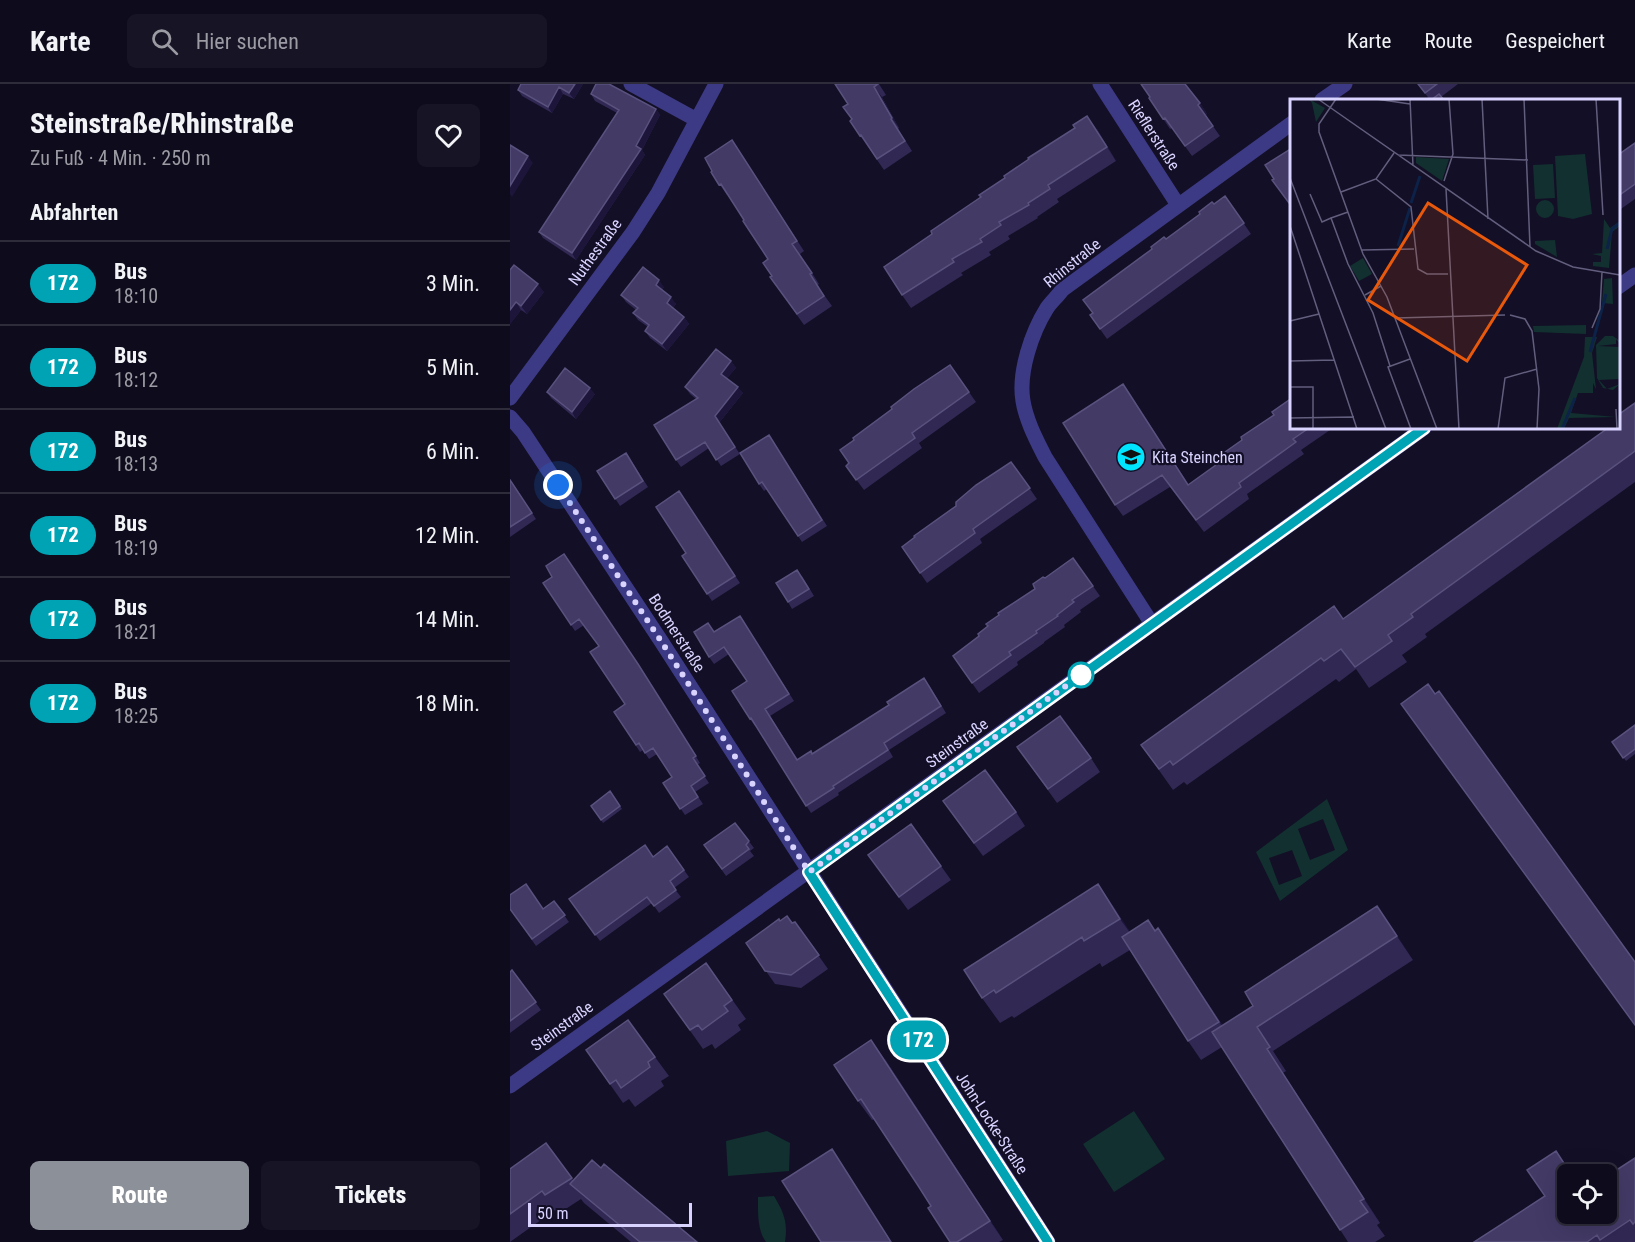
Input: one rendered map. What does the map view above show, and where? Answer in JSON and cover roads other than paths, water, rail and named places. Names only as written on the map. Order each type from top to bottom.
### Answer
[{"type":"street","points":[[631,84],[697,120]]},
{"type":"street","name":"Nuthestraße","points":[[510,398],[633,232],[658,193],[716,84]]},
{"type":"street","name":"Rieflerstraße","points":[[1100,84],[1178,205]]},
{"type":"street","points":[[1323,99],[1345,84]]},
{"type":"street","name":"Rhinstraße","points":[[1152,624],[1036,440],[1023,400],[1024,369],[1031,343],[1048,307],[1062,290],[1290,124]]},
{"type":"street","points":[[1620,286],[1635,275]]},
{"type":"street","name":"Bodmerstraße","points":[[510,417],[523,432],[599,547],[809,872]]},
{"type":"street","name":"Steinstraße","points":[[510,1086],[1423,429]]},
{"type":"street","name":"John-Locke-Straße","points":[[809,872],[1048,1242]]},
{"type":"place","name":"Kita Steinchen","points":[[1131,457]]}]
